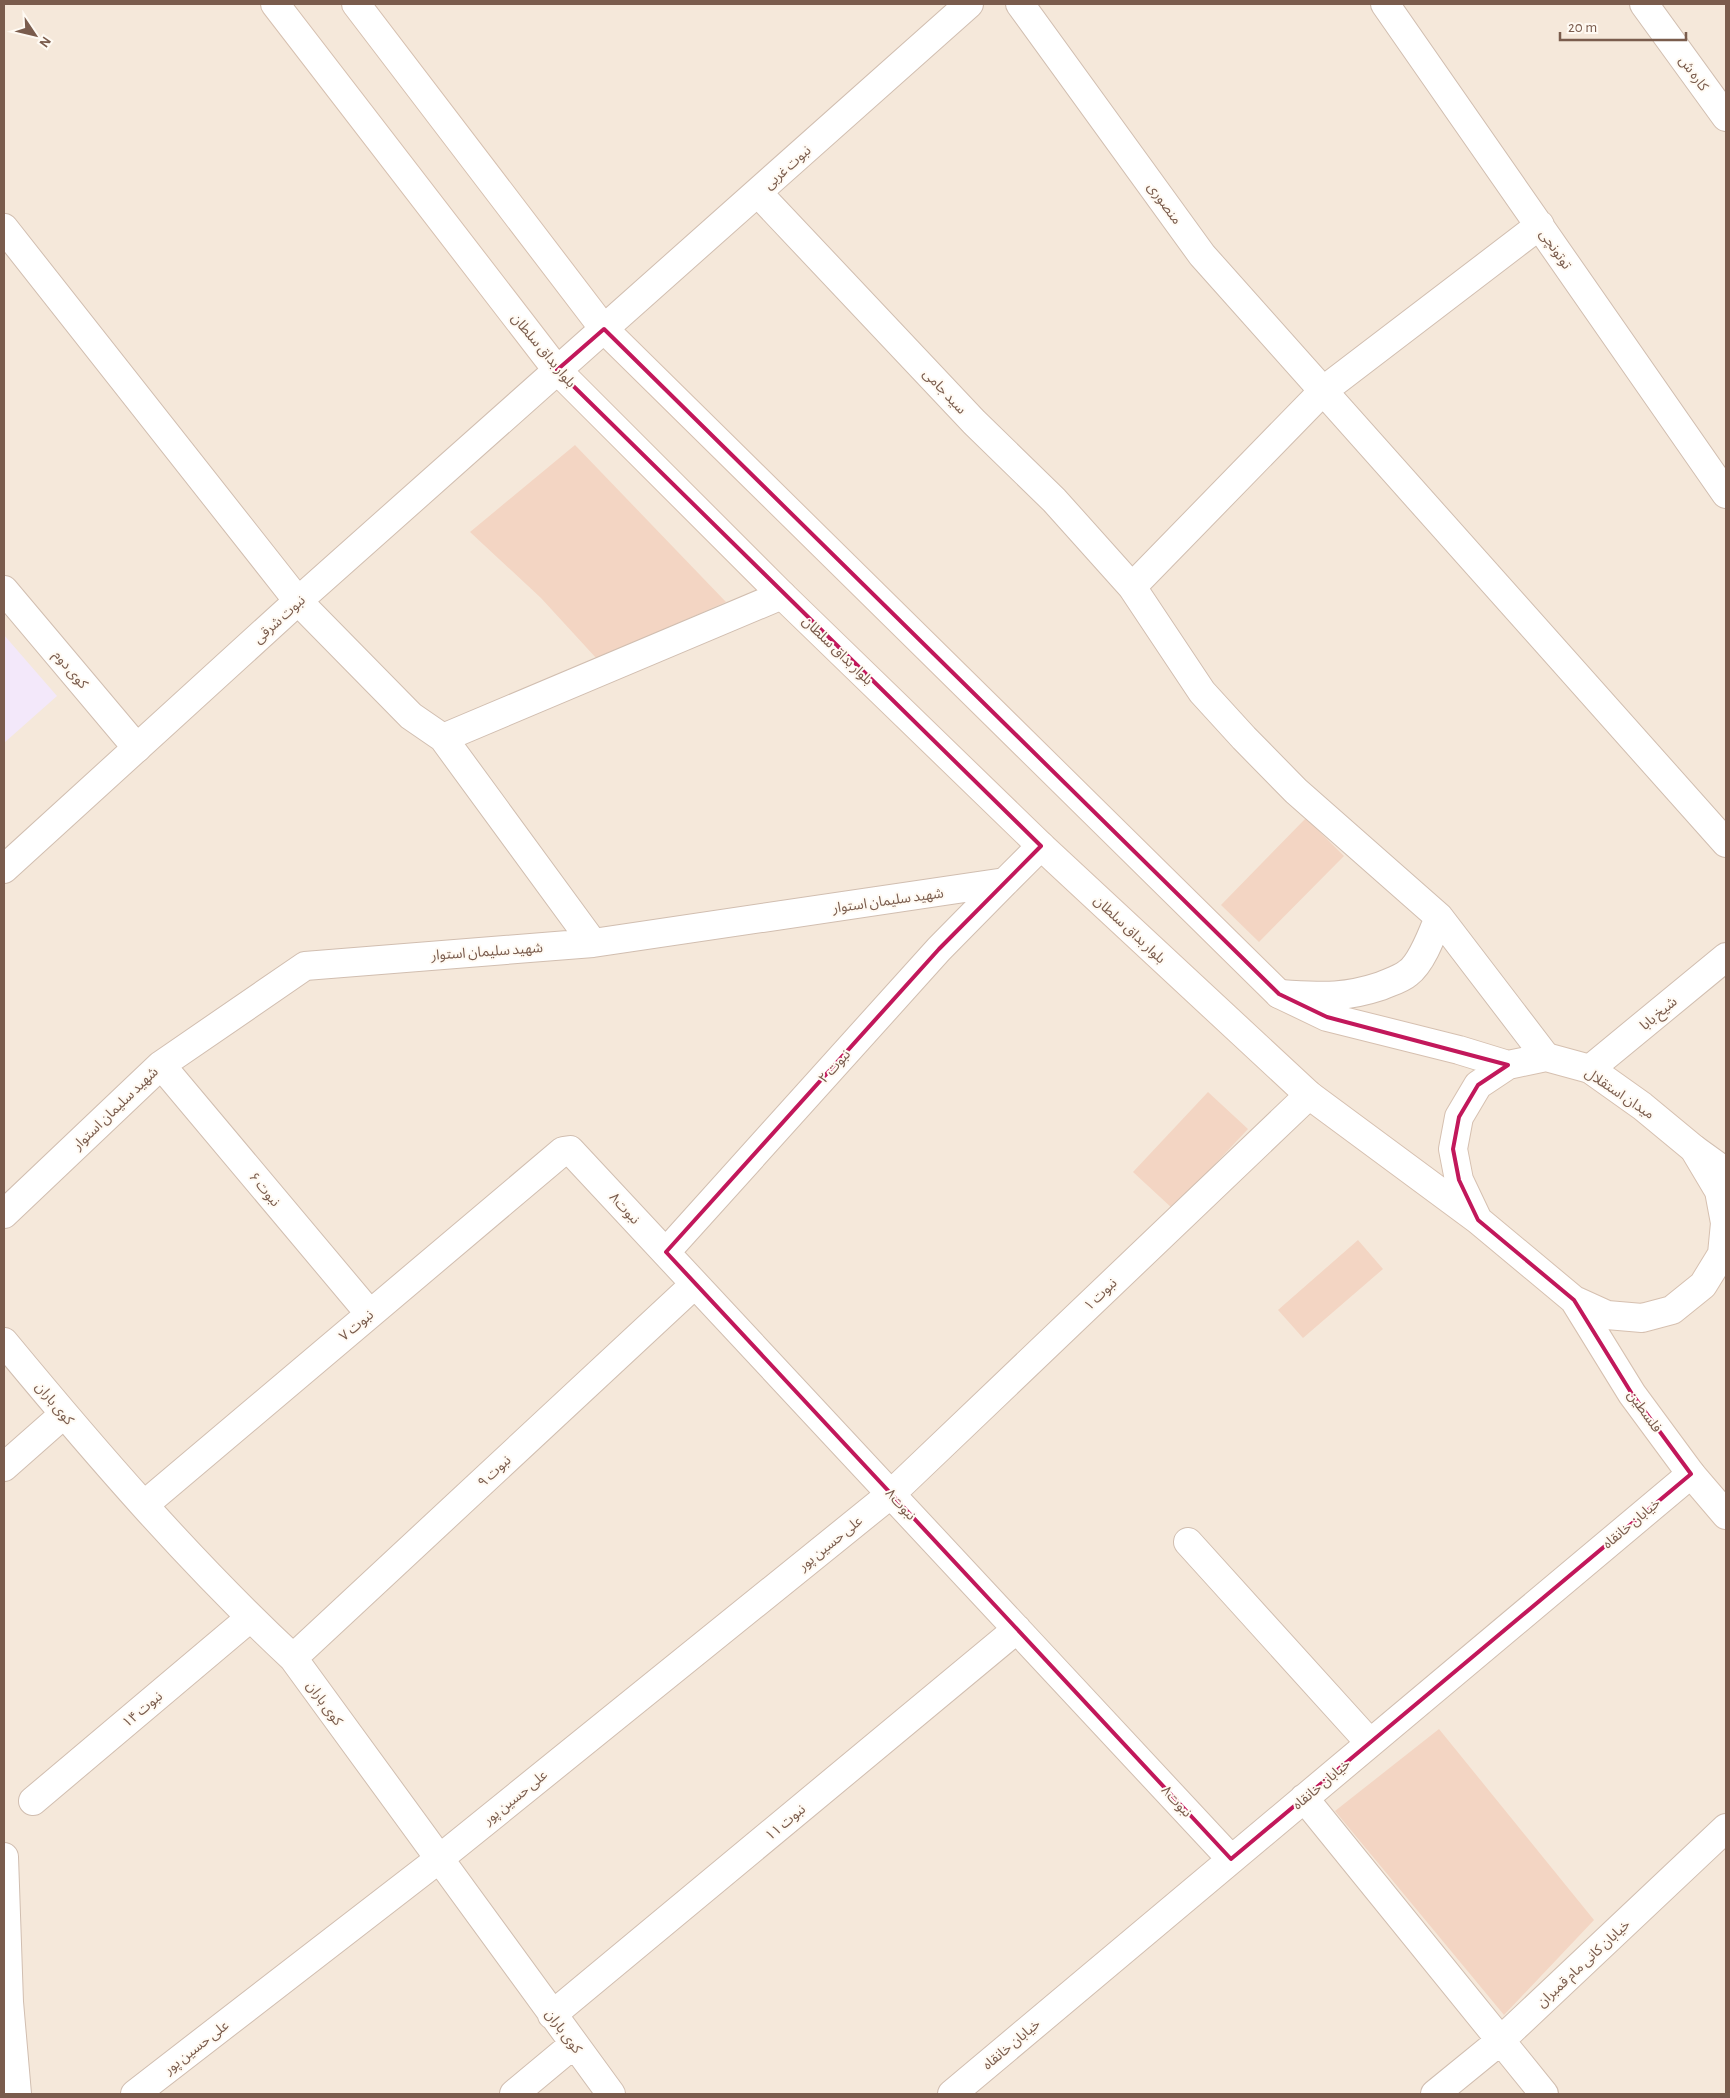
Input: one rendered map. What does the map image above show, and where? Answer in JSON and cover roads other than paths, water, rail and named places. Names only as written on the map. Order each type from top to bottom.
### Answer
[{"type":"street","name":"بلوار بداق سلطان","points":[[275,4],[557,370],[782,595],[1041,846],[1309,1095],[1478,1220]]},
{"type":"street","points":[[356,4],[604,328],[1279,994],[1328,1017],[1459,1050],[1508,1065]]},
{"type":"street","name":"نبوت غربی","points":[[557,370],[969,4]]},
{"type":"street","name":"منصوری","points":[[1020,4],[1202,255],[1726,843]]},
{"type":"street","name":"توتونچی","points":[[1385,4],[1726,494]]},
{"type":"street","name":"کاره ش","points":[[1644,4],[1726,118]]},
{"type":"street","name":"سید جامی","points":[[758,193],[974,422],[1054,500],[1132,587],[1202,692],[1244,738],[1296,791],[1440,916],[1546,1057]]},
{"type":"street","points":[[1132,587],[1324,390],[1540,225]]},
{"type":"street","points":[[4,228],[298,601],[411,716],[443,738],[593,943]]},
{"type":"street","name":"نبوت شرقی","points":[[4,869],[298,601],[557,370]]},
{"type":"street","name":"کوی دوم","points":[[4,590],[137,748]]},
{"type":"street","points":[[443,738],[782,595]]},
{"type":"street","points":[[1005,882],[1041,846]]},
{"type":"street","name":"شهید سلیمان استوار","points":[[4,1214],[161,1065],[305,966],[593,943],[1005,882]]},
{"type":"street","name":"نبوت ۲","points":[[666,1252],[939,949],[1005,882]]},
{"type":"street","points":[[1279,994],[1330,997],[1361,992],[1389,983],[1410,973],[1426,949],[1440,916]]},
{"type":"street","name":"شیخ بابا","points":[[1590,1069],[1726,957]]},
{"type":"street","name":"میدان استقلال","points":[[1546,1057],[1590,1069],[1642,1106],[1694,1149],[1719,1191],[1726,1223],[1722,1254],[1703,1285],[1672,1310],[1642,1318],[1607,1315],[1574,1300],[1478,1220],[1459,1180],[1452,1149],[1459,1117],[1478,1085],[1508,1065],[1546,1057]]},
{"type":"street","name":"نبوت ۶","points":[[161,1065],[370,1314]]},
{"type":"street","name":"نبوت ۱","points":[[891,1494],[1309,1095]]},
{"type":"street","points":[[1694,1149],[1726,1172]]},
{"type":"street","name":"نبوت۸","points":[[570,1150],[1231,1859]]},
{"type":"street","name":"نبوت ۷","points":[[144,1504],[563,1151],[570,1150]]},
{"type":"street","name":"نبوت ۹","points":[[293,1658],[696,1284]]},
{"type":"street","name":"فلسطین","points":[[1574,1300],[1632,1394],[1690,1474],[1726,1515]]},
{"type":"street","name":"کوی باران","points":[[4,1342],[64,1414],[144,1504],[250,1618],[293,1658],[611,2094]]},
{"type":"street","points":[[4,1467],[64,1414]]},
{"type":"street","name":"خیابان خانقاه","points":[[952,2094],[1690,1474]]},
{"type":"street","name":"علی حسین پور","points":[[135,2094],[439,1859],[891,1494]]},
{"type":"street","points":[[1188,1542],[1370,1743]]},
{"type":"street","name":"نبوت ۱۴","points":[[33,1801],[250,1618]]},
{"type":"street","name":"نبوت ۱۱","points":[[552,2015],[1017,1629]]},
{"type":"street","points":[[1304,1798],[1544,2094]]},
{"type":"street","name":"خیابان کانی مام قمبران","points":[[1435,2094],[1500,2041],[1726,1828]]},
{"type":"street","points":[[4,1857],[9,2002],[16,2094]]},
{"type":"street","points":[[514,2094],[574,2044]]}]
